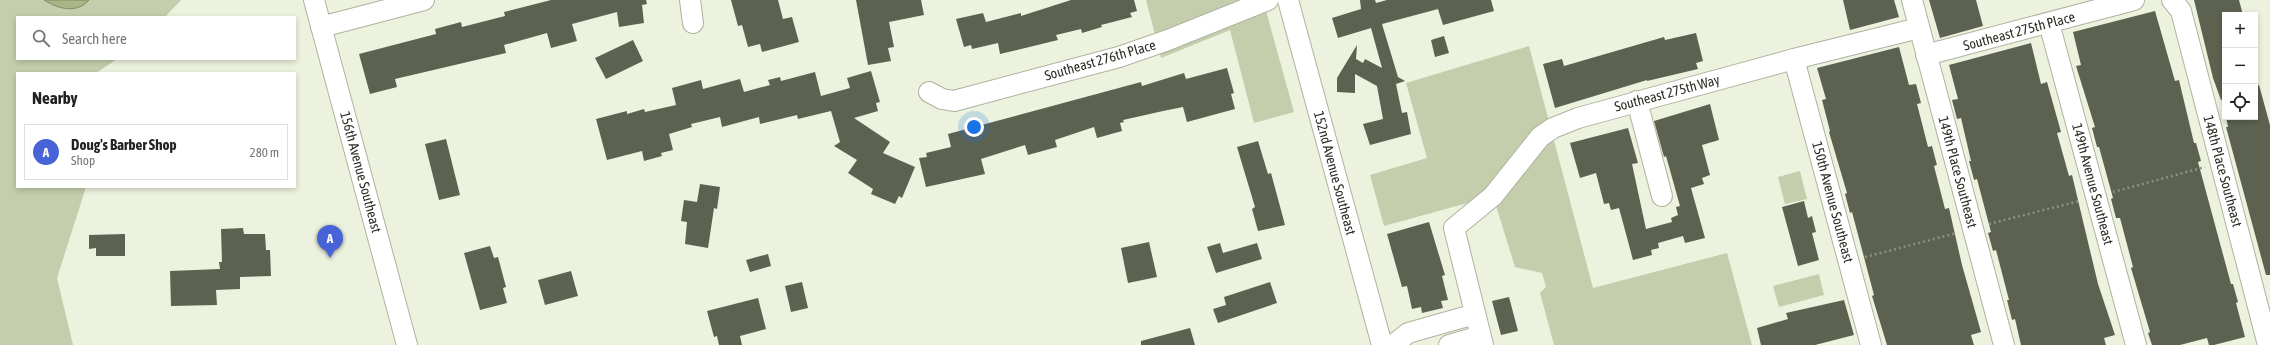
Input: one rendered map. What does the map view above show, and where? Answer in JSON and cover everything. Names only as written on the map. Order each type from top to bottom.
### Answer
[{"type":"street","name":"156th Avenue Southeast","points":[[314,0],[407,345]]},
{"type":"street","points":[[321,27],[424,0]]},
{"type":"street","points":[[690,0],[693,24]]},
{"type":"street","name":"Southeast 276th Place","points":[[929,92],[942,99],[954,101],[1119,57],[1168,40],[1268,0]]},
{"type":"street","name":"152nd Avenue Southeast","points":[[1288,0],[1382,345]]},
{"type":"street","name":"149th Place Southeast","points":[[1912,0],[2004,345]]},
{"type":"street","name":"Southeast 275th Place","points":[[1926,55],[2134,0]]},
{"type":"street","name":"148th Place Southeast","points":[[2172,0],[2181,11],[2268,345]]},
{"type":"street","name":"149th Avenue Southeast","points":[[2049,23],[2136,345]]},
{"type":"street","name":"Southeast 275th Way","points":[[1475,314],[1454,228],[1493,196],[1540,137],[1565,123],[1637,101],[1794,59],[1919,28]]},
{"type":"street","name":"150th Avenue Southeast","points":[[1794,59],[1871,345]]},
{"type":"street","points":[[1637,101],[1662,196]]},
{"type":"street","points":[[1393,345],[1408,333],[1475,314],[1482,341],[1449,345]]},
{"type":"path","points":[[1849,261],[2221,163]]},
{"type":"shaded area","points":[[0,0],[181,0],[166,16],[16,16],[16,60],[116,60],[98,72],[16,72],[16,188],[86,188],[57,278],[73,345],[0,345]]},
{"type":"shaded area","points":[[44,0],[89,0],[79,7],[67,9],[55,6]]},
{"type":"shaded area","points":[[1146,0],[1263,0],[1294,112],[1254,123],[1230,30],[1161,58]]},
{"type":"shaded area","points":[[1529,46],[1593,288],[1727,253],[1752,345],[1554,345],[1540,293],[1546,287],[1542,273],[1515,267],[1493,196],[1384,226],[1370,175],[1427,158],[1406,83]]},
{"type":"shaded area","points":[[1800,171],[1807,199],[1785,204],[1778,177]]},
{"type":"shaded area","points":[[1819,274],[1824,295],[1779,307],[1773,286]]},
{"type":"building","points":[[551,0],[646,0],[647,4],[642,5],[644,23],[619,27],[617,12],[572,24],[577,41],[551,48],[547,33],[504,45],[506,53],[395,79],[397,87],[370,94],[359,54],[436,34],[435,29],[461,22],[462,27],[505,16],[504,12]]},
{"type":"building","points":[[731,0],[778,0],[783,19],[792,17],[799,42],[762,52],[760,44],[748,47],[742,25],[738,26]]},
{"type":"building","points":[[856,0],[921,0],[924,15],[889,22],[894,47],[888,48],[891,61],[868,65]]},
{"type":"building","points":[[1071,0],[1134,0],[1137,11],[1130,13],[1132,17],[1101,25],[1102,27],[1082,33],[1081,29],[1056,35],[1058,40],[1000,54],[998,43],[972,49],[971,45],[964,47],[956,19],[983,13],[986,22],[1021,13],[1021,16]]},
{"type":"building","points":[[1360,0],[1375,0],[1376,3],[1387,0],[1491,0],[1494,11],[1443,25],[1438,9],[1382,24],[1398,77],[1405,81],[1396,84],[1402,113],[1407,112],[1411,134],[1370,145],[1363,124],[1383,119],[1377,86],[1355,74],[1355,93],[1337,92],[1337,78],[1357,45],[1356,59],[1363,63],[1365,59],[1382,68],[1371,28],[1338,38],[1332,18],[1361,9]]},
{"type":"building","points":[[1843,0],[1894,0],[1899,17],[1850,30]]},
{"type":"building","points":[[1929,0],[1976,0],[1983,26],[1940,38]]},
{"type":"building","points":[[2194,0],[2239,0],[2242,12],[2222,12],[2222,100],[2213,78]]},
{"type":"building","points":[[2155,11],[2175,81],[2179,80],[2194,143],[2196,143],[2201,161],[2198,162],[2231,284],[2233,284],[2238,302],[2236,303],[2245,337],[2214,345],[2209,345],[2207,338],[2180,345],[2152,345],[2148,333],[2150,332],[2131,268],[2133,267],[2120,218],[2116,218],[2111,199],[2113,198],[2099,147],[2097,147],[2092,128],[2095,127],[2076,66],[2081,65],[2073,32]]},
{"type":"building","points":[[1696,33],[1703,61],[1696,63],[1698,69],[1647,80],[1555,108],[1543,64],[1562,59],[1564,66],[1664,37],[1665,40]]},
{"type":"building","points":[[1444,36],[1449,53],[1435,57],[1431,40]]},
{"type":"building","points":[[633,40],[643,61],[606,79],[595,58]]},
{"type":"building","points":[[2031,43],[2041,84],[2047,82],[2061,132],[2057,133],[2069,176],[2072,175],[2098,284],[2115,335],[2104,338],[2106,345],[2021,345],[2015,319],[2012,320],[2007,300],[2009,300],[1996,250],[1993,251],[1988,233],[1991,232],[1977,179],[1974,180],[1969,161],[1971,161],[1961,118],[1957,119],[1952,100],[1958,99],[1949,65]]},
{"type":"building","points":[[1899,47],[1909,85],[1916,84],[1921,103],[1917,104],[1928,147],[1932,146],[1937,165],[1934,166],[1945,209],[1949,208],[1962,265],[1981,332],[1971,335],[1974,345],[1887,345],[1872,296],[1874,295],[1852,212],[1850,213],[1845,194],[1847,193],[1829,132],[1822,100],[1826,99],[1817,68]]},
{"type":"building","points":[[1227,68],[1234,93],[1231,94],[1235,109],[1187,122],[1183,107],[1163,111],[1123,120],[1124,122],[1120,123],[1122,131],[1097,138],[1094,127],[1055,140],[1057,147],[1028,155],[1025,145],[981,159],[985,174],[926,187],[919,158],[927,157],[926,153],[951,147],[948,134],[1141,82],[1142,86],[1184,73],[1186,79]]},
{"type":"building","points":[[871,71],[880,102],[876,103],[878,111],[854,118],[890,142],[883,153],[915,167],[902,198],[899,196],[895,204],[871,194],[873,189],[848,173],[857,160],[834,146],[840,142],[831,111],[798,119],[797,115],[760,124],[759,117],[722,127],[720,117],[691,124],[692,127],[669,134],[673,150],[661,153],[662,156],[644,161],[642,151],[607,160],[596,119],[627,111],[627,114],[644,109],[645,112],[676,105],[672,88],[701,80],[703,89],[740,79],[744,92],[770,85],[768,80],[780,77],[781,81],[815,72],[821,96],[850,88],[847,78]]},
{"type":"building","points":[[2258,85],[2270,125],[2270,275],[2266,275],[2226,127],[2228,127],[2227,120],[2258,120]]},
{"type":"building","points":[[1710,104],[1719,140],[1702,145],[1710,175],[1702,178],[1704,184],[1691,188],[1705,238],[1685,243],[1683,236],[1658,243],[1659,248],[1651,250],[1652,255],[1633,260],[1619,208],[1611,210],[1609,203],[1604,204],[1596,173],[1580,178],[1570,143],[1628,128],[1638,163],[1632,164],[1646,229],[1672,222],[1671,218],[1678,215],[1676,207],[1680,206],[1666,156],[1664,157],[1654,121]]},
{"type":"building","points":[[446,139],[460,195],[439,200],[425,144]]},
{"type":"building","points":[[1258,141],[1268,174],[1271,173],[1285,225],[1258,231],[1252,209],[1255,207],[1237,147]]},
{"type":"building","points":[[700,184],[720,187],[717,209],[714,208],[708,248],[685,244],[687,222],[681,221],[684,200],[697,202]]},
{"type":"building","points":[[1804,201],[1808,218],[1812,216],[1816,232],[1812,233],[1819,260],[1798,266],[1782,207]]},
{"type":"building","points":[[1429,222],[1445,275],[1442,276],[1448,300],[1441,301],[1443,308],[1422,313],[1421,307],[1412,309],[1407,286],[1402,287],[1387,234]]},
{"type":"building","points":[[243,228],[244,234],[265,234],[266,250],[270,250],[271,276],[240,277],[240,289],[216,290],[217,305],[171,306],[170,271],[220,269],[219,262],[222,262],[221,229]]},
{"type":"building","points":[[125,234],[125,256],[96,256],[96,248],[89,249],[89,235]]},
{"type":"building","points":[[1149,242],[1157,277],[1128,283],[1121,248]]},
{"type":"building","points":[[1220,243],[1223,253],[1257,243],[1262,259],[1216,273],[1207,247]]},
{"type":"building","points":[[490,246],[494,258],[498,257],[506,287],[503,288],[507,303],[480,310],[464,253]]},
{"type":"building","points":[[768,254],[771,266],[750,272],[746,260]]},
{"type":"building","points":[[571,271],[578,296],[545,305],[538,280]]},
{"type":"building","points":[[802,282],[808,308],[791,312],[785,286]]},
{"type":"building","points":[[1270,282],[1277,303],[1218,323],[1213,309],[1226,305],[1224,297]]},
{"type":"building","points":[[1509,297],[1518,331],[1501,335],[1492,301]]},
{"type":"building","points":[[758,298],[766,329],[740,336],[742,345],[719,345],[717,336],[714,337],[707,311]]},
{"type":"building","points":[[1844,300],[1854,335],[1815,345],[1761,345],[1757,328],[1788,319],[1786,313]]},
{"type":"building","points":[[1190,328],[1195,345],[1141,345],[1141,341]]},
{"type":"place","name":"Doug's Barber Shop","points":[[330,258]]}]
